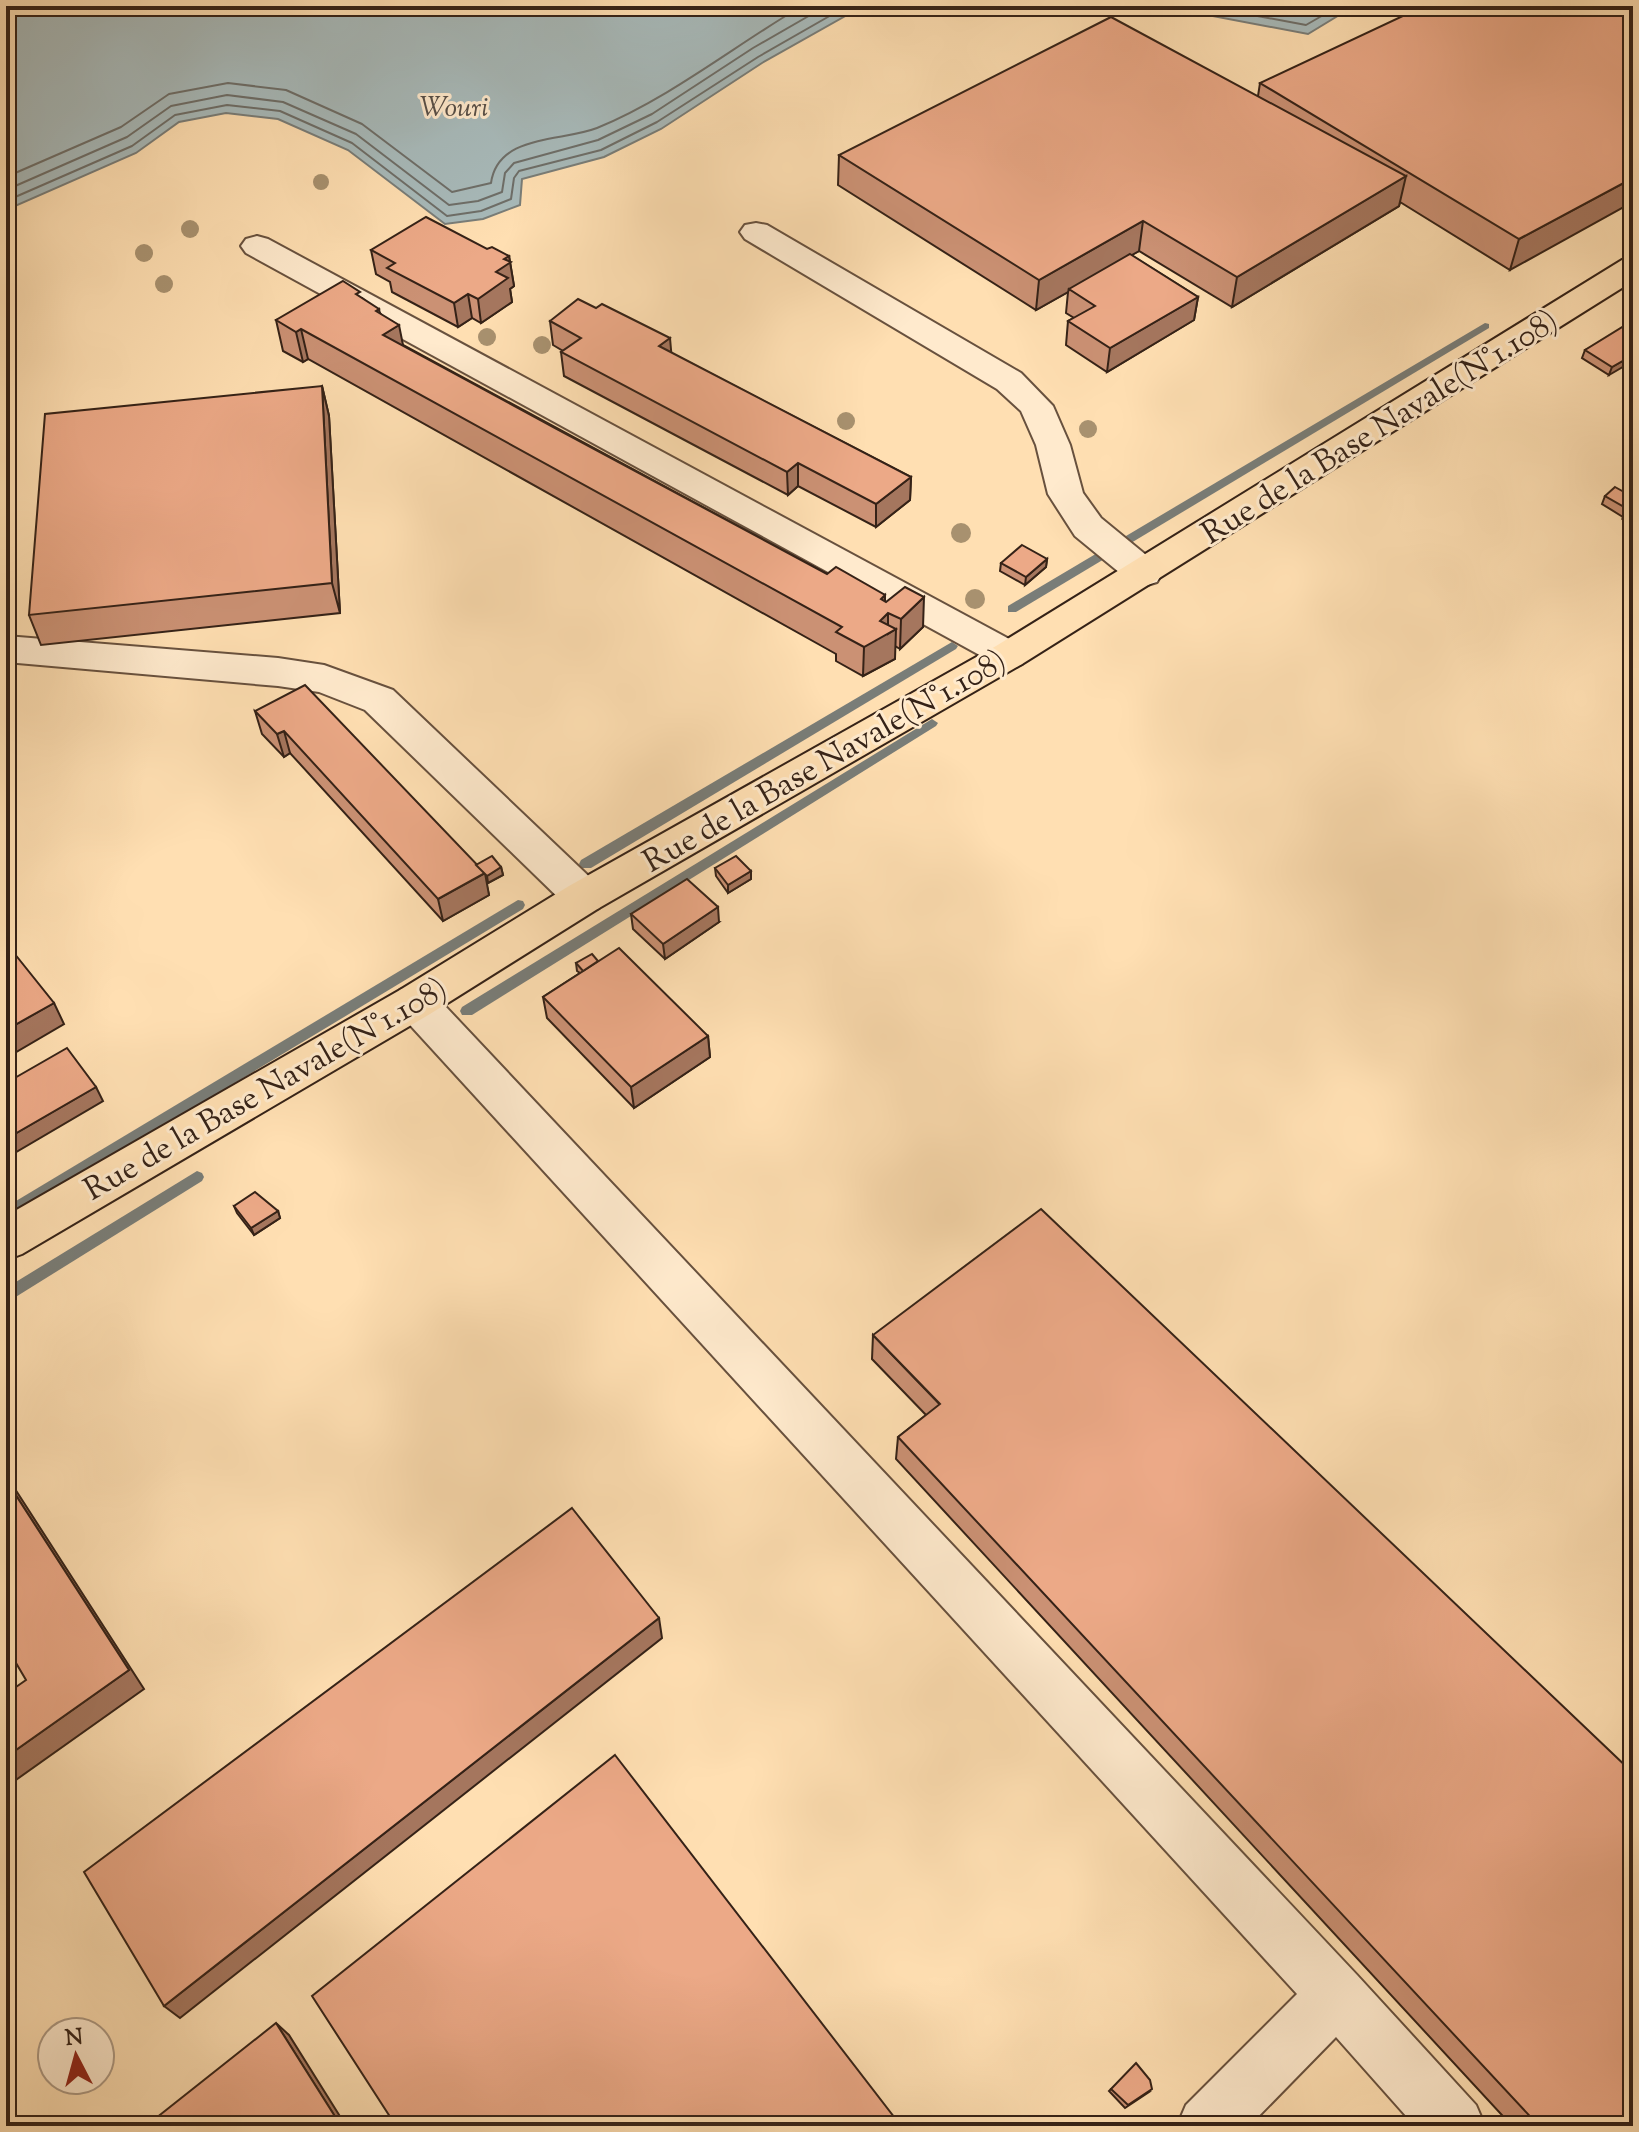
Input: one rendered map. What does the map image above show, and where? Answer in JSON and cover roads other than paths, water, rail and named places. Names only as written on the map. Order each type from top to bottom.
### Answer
[{"type":"main road","name":"Rue de la Base Navale(N°1.108)","points":[[6,1240],[415,1002],[584,897],[1009,655],[1633,267]]},
{"type":"street","points":[[756,232],[1009,381],[1036,406],[1053,445],[1066,494],[1088,527],[1144,573]]},
{"type":"street","points":[[257,246],[1009,655]]},
{"type":"street","points":[[6,649],[278,672],[324,679],[379,700],[584,897]]},
{"type":"street","points":[[415,1002],[1455,2126]]},
{"type":"street","points":[[1207,2126],[1337,1995]]},
{"type":"water","name":"Wouri","points":[[6,6],[863,6],[762,63],[661,129],[604,157],[522,179],[520,205],[483,219],[445,224],[348,150],[278,119],[226,113],[179,122],[136,153],[6,210]]},
{"type":"water","points":[[1160,6],[1354,6],[1308,34]]},
{"type":"waterway","points":[[1012,609],[1485,326]]},
{"type":"waterway","points":[[586,864],[952,646]]},
{"type":"waterway","points":[[467,1011],[932,723]]},
{"type":"waterway","points":[[6,1215],[518,905]]},
{"type":"waterway","points":[[6,1296],[197,1177]]}]
